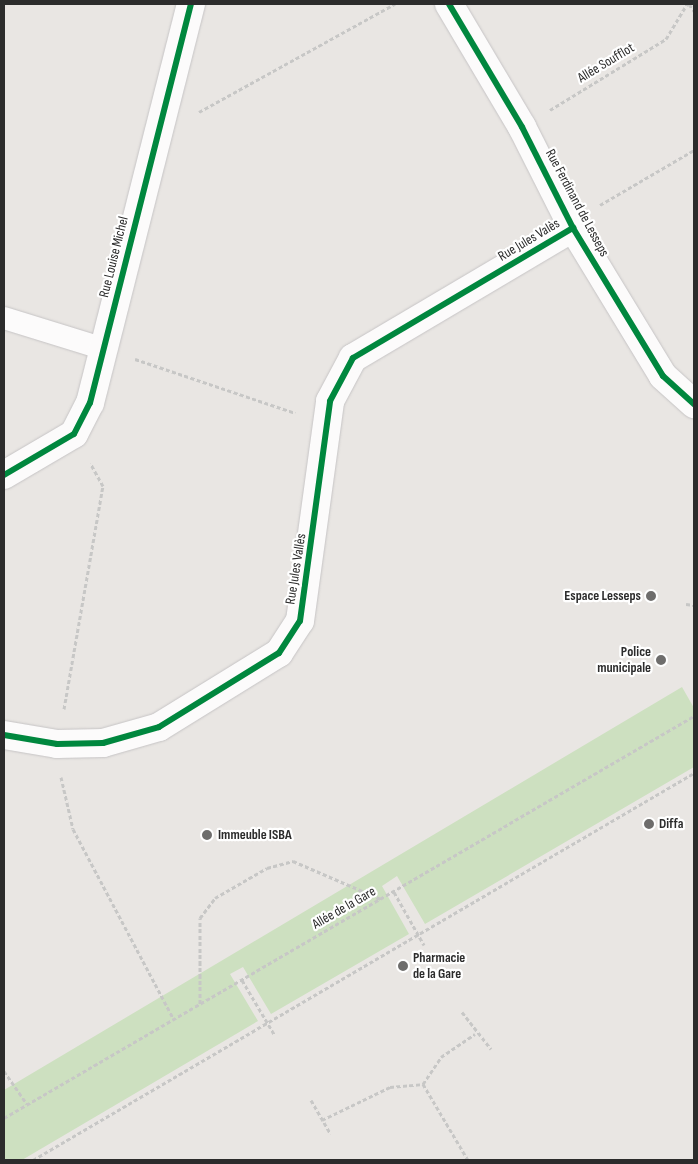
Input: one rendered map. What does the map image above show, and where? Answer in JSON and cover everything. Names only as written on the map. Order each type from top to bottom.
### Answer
[{"type":"street","name":"Rue Louise Michel","points":[[4,475],[74,434],[90,403],[191,4]]},
{"type":"street","name":"Rue Ferdinand de Lesseps","points":[[449,4],[522,127],[572,225],[663,376],[694,404]]},
{"type":"street","name":"Rue Jules Valès","points":[[498,273],[572,225]]},
{"type":"street","name":"Rue Jules Vallès","points":[[4,736],[57,744],[102,742],[144,732],[246,677],[279,653],[300,621],[330,401],[354,358],[498,273]]},
{"type":"lane","points":[[4,318],[104,349]]},
{"type":"path","points":[[158,135],[395,4]]},
{"type":"path","points":[[572,225],[694,150]]},
{"type":"path","points":[[104,349],[327,423]]},
{"type":"path","points":[[686,604],[694,605]]},
{"type":"path","points":[[34,1160],[694,773]]},
{"type":"path","points":[[200,1005],[200,918],[215,898],[267,868],[293,862],[382,899]]},
{"type":"path","points":[[394,892],[424,945]]},
{"type":"path","points":[[242,980],[274,1034]]},
{"type":"path","points":[[462,1012],[475,1034],[491,1049]]},
{"type":"path","points":[[423,1084],[441,1057],[475,1034]]},
{"type":"path","points":[[4,1070],[26,1104]]},
{"type":"path","points":[[322,1120],[390,1087],[423,1084]]},
{"type":"path","points":[[423,1084],[468,1160]]},
{"type":"path","points":[[311,1100],[331,1134]]},
{"type":"green space","points":[[682,687],[694,708],[694,767],[425,924],[397,876],[382,886],[409,934],[271,1014],[243,967],[230,974],[258,1021],[22,1160],[4,1160],[4,1090]]},
{"type":"cycle path","points":[[4,475],[74,434],[90,403],[191,4]]},
{"type":"cycle path","points":[[449,4],[522,127],[573,228],[663,376],[694,404]]},
{"type":"cycle path","points":[[4,735],[57,744],[103,743],[159,727],[279,653],[300,621],[330,401],[353,358],[573,228]]},
{"type":"place","name":"Espace Lesseps","points":[[651,596]]},
{"type":"place","name":"Police municipale","points":[[661,660]]},
{"type":"place","name":"Diffa","points":[[649,824]]},
{"type":"place","name":"Immeuble ISBA","points":[[207,835]]},
{"type":"place","name":"Pharmacie de la Gare","points":[[403,966]]}]
